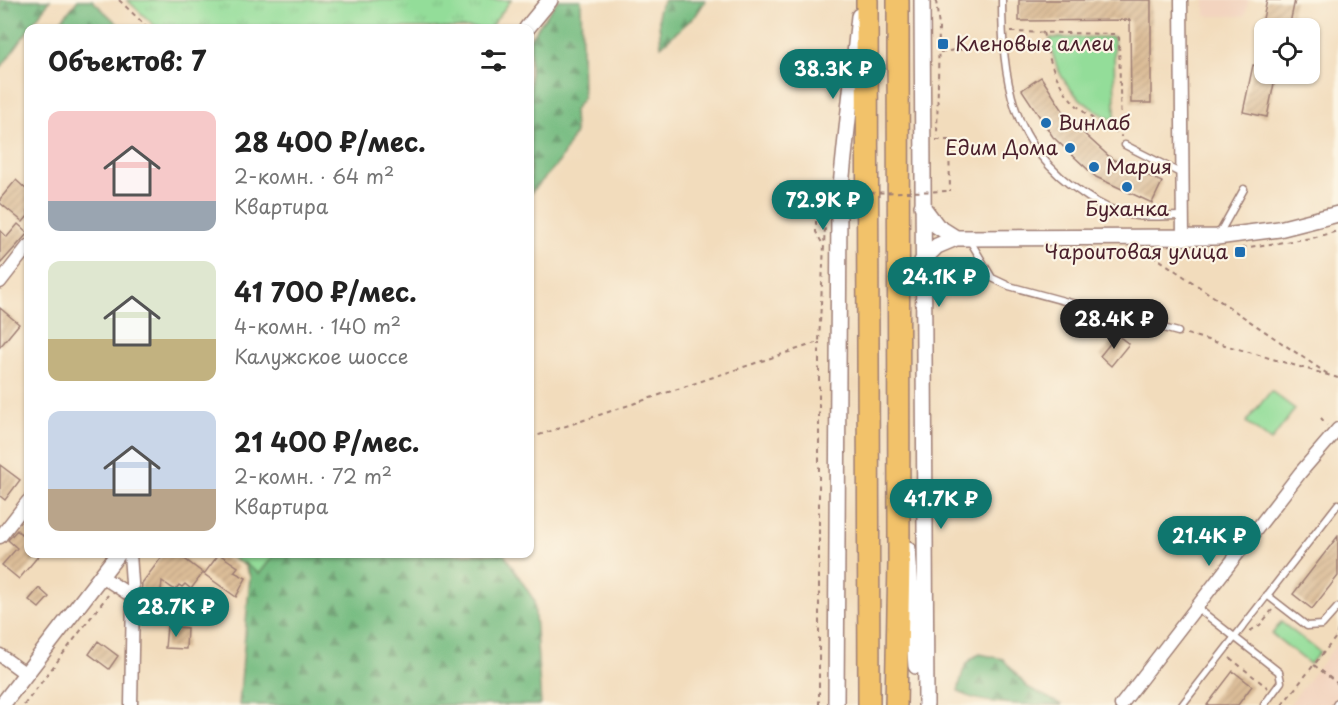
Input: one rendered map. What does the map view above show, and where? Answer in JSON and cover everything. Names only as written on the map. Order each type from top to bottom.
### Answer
[{"type":"highway","points":[[867,0],[869,705]]},
{"type":"highway","points":[[896,705],[899,561],[898,0]]},
{"type":"street","points":[[530,24],[550,0]]},
{"type":"street","points":[[836,705],[839,204],[860,0]]},
{"type":"street","points":[[922,0],[928,204],[922,261],[926,705]]},
{"type":"street","points":[[1181,0],[1183,239]]},
{"type":"street","points":[[928,204],[937,226],[962,238]]},
{"type":"street","points":[[922,261],[937,246],[962,238],[1183,239],[1279,229],[1338,216]]},
{"type":"street","points":[[0,282],[24,251]]},
{"type":"street","points":[[898,423],[919,705]]},
{"type":"street","points":[[1121,705],[1338,429]]},
{"type":"street","points":[[0,537],[24,506]]},
{"type":"street","points":[[2,705],[115,558]]},
{"type":"street","points":[[130,558],[133,597],[131,705]]},
{"type":"street","points":[[101,576],[133,597]]},
{"type":"street","points":[[0,655],[26,674]]},
{"type":"lane","points":[[1002,0],[1002,44],[1011,100],[1025,134],[1035,150],[1060,177],[1087,197],[1136,216],[1182,216]]},
{"type":"lane","points":[[1125,145],[1182,174]]},
{"type":"lane","points":[[1217,237],[1244,189]]},
{"type":"lane","points":[[962,238],[992,278],[1009,286],[1178,332]]},
{"type":"lane","points":[[1182,705],[1338,504]]},
{"type":"lane","points":[[1267,595],[1306,626],[1315,627],[1328,620],[1338,607]]},
{"type":"lane","points":[[1196,607],[1279,672],[1281,682],[1264,705]]},
{"type":"path","points":[[119,0],[144,24]]},
{"type":"path","points":[[935,150],[939,119],[936,0]]},
{"type":"path","points":[[1002,32],[1111,31],[1117,35],[1119,133],[1081,110],[1063,91],[1051,66],[1043,32]]},
{"type":"path","points":[[939,52],[1002,44]]},
{"type":"path","points":[[823,244],[816,232],[816,194],[951,191],[949,140],[936,140]]},
{"type":"path","points":[[928,204],[933,181]]},
{"type":"path","points":[[828,198],[830,186]]},
{"type":"path","points":[[819,705],[819,342],[826,221]]},
{"type":"path","points":[[1146,250],[1329,375]]},
{"type":"path","points":[[1178,332],[1338,378]]},
{"type":"path","points":[[534,437],[819,342]]},
{"type":"path","points":[[24,705],[115,585]]},
{"type":"path","points":[[1235,637],[1257,627],[1277,603]]},
{"type":"path","points":[[1282,705],[1336,637],[1338,629]]},
{"type":"path","points":[[1223,652],[1274,692]]},
{"type":"path","points":[[1314,665],[1338,684]]},
{"type":"shaded area","points":[[1205,0],[1249,0],[1245,16],[1205,16]]},
{"type":"shaded area","points":[[1338,642],[1338,705],[1289,705],[1318,668]]},
{"type":"green space","points":[[0,0],[50,0],[33,24],[24,24],[24,36],[0,69]]},
{"type":"green space","points":[[78,0],[92,0],[118,24],[58,24]]},
{"type":"green space","points":[[127,0],[511,0],[493,24],[153,24]]},
{"type":"green space","points":[[558,0],[581,0],[583,98],[574,110],[575,133],[559,162],[534,190],[534,33]]},
{"type":"green space","points":[[664,0],[706,0],[696,15],[661,46],[658,11]]},
{"type":"green space","points":[[1114,37],[1115,121],[1090,107],[1070,88],[1057,66],[1050,38]]},
{"type":"green space","points":[[1271,391],[1295,409],[1271,441],[1246,422]]},
{"type":"green space","points":[[233,558],[272,558],[259,575]]},
{"type":"green space","points":[[272,558],[507,558],[534,600],[541,705],[239,705],[250,576],[244,563],[259,574]]},
{"type":"green space","points":[[1281,622],[1320,652],[1310,664],[1272,634]]},
{"type":"green space","points":[[980,654],[1003,659],[1027,687],[1062,705],[991,702],[966,696],[958,691],[962,674],[970,660]]},
{"type":"building","points":[[1019,0],[1151,0],[1151,103],[1131,103],[1130,20],[1019,21]]},
{"type":"building","points":[[1267,0],[1295,0],[1291,18],[1263,18]]},
{"type":"building","points":[[1254,65],[1254,84],[1274,84],[1267,117],[1243,112]]},
{"type":"building","points":[[1041,77],[1069,120],[1112,159],[1162,182],[1152,203],[1096,177],[1053,137],[1022,90]]},
{"type":"building","points":[[16,180],[24,187],[23,222],[0,203],[0,199]]},
{"type":"building","points":[[18,224],[24,229],[24,237],[0,264],[0,230],[7,237]]},
{"type":"building","points":[[0,308],[19,324],[0,347]]},
{"type":"building","points":[[1117,335],[1129,344],[1111,366],[1100,356]]},
{"type":"building","points":[[0,465],[20,480],[5,500],[0,496]]},
{"type":"building","points":[[17,530],[21,534],[24,530],[24,558],[37,558],[19,579],[2,565],[17,548],[8,540]]},
{"type":"building","points":[[1338,536],[1338,576],[1312,609],[1293,594]]},
{"type":"building","points":[[161,558],[183,558],[203,573],[191,589],[185,584],[182,587],[179,585],[175,590],[162,581],[159,607],[166,607],[165,622],[148,621],[150,595],[141,594],[142,583]]},
{"type":"building","points":[[216,558],[225,558],[238,567],[234,572],[246,578],[236,597],[204,574]]},
{"type":"building","points":[[39,588],[49,597],[39,608],[29,600]]},
{"type":"building","points":[[167,626],[187,628],[186,649],[165,648]]},
{"type":"building","points":[[98,641],[118,656],[109,669],[89,654]]},
{"type":"building","points":[[1233,671],[1252,686],[1238,705],[1207,705]]},
{"type":"place","name":"Кленовые аллеи","points":[[943,44]]},
{"type":"place","name":"Винлаб","points":[[1046,123]]},
{"type":"place","name":"Едим Дома","points":[[1070,148]]},
{"type":"place","name":"Мария","points":[[1094,167]]},
{"type":"place","name":"Буханка","points":[[1127,187]]},
{"type":"place","name":"Чароитовая улица","points":[[1240,252]]}]
